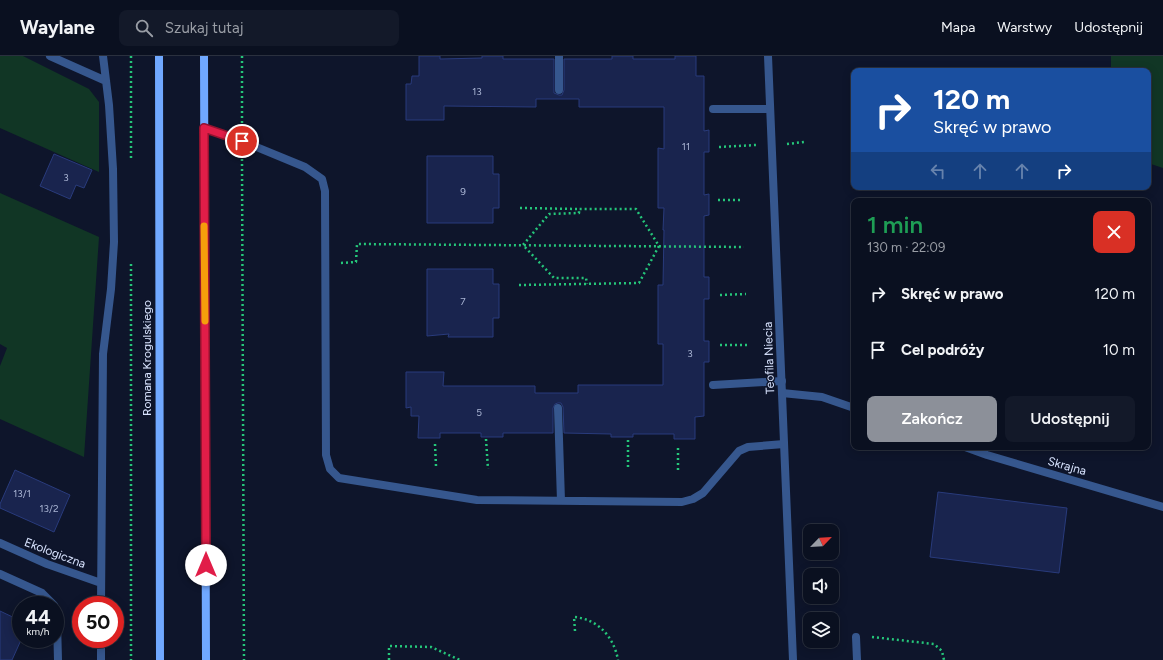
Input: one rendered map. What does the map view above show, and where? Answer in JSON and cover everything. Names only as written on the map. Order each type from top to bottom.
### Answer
[{"type":"main road","name":"Romana Krogulskiego","points":[[159,56],[160,660]]},
{"type":"main road","points":[[204,56],[206,660]]},
{"type":"street","points":[[50,56],[106,82]]},
{"type":"street","points":[[101,596],[103,354],[111,289],[114,242],[113,169],[109,105],[103,56]]},
{"type":"street","points":[[559,56],[559,90]]},
{"type":"street","name":"Teofila Niecia","points":[[768,56],[793,660]]},
{"type":"street","points":[[713,109],[770,109]]},
{"type":"street","points":[[204,128],[242,141],[305,167],[322,179],[325,191],[326,455],[330,468],[339,478],[477,500],[682,502],[693,499],[703,493],[739,451],[748,447],[784,444]]},
{"type":"street","points":[[713,385],[782,381]]},
{"type":"street","points":[[782,393],[822,397],[851,407]]},
{"type":"street","points":[[558,408],[561,501]]},
{"type":"street","name":"Skrajna","points":[[974,450],[1163,507]]},
{"type":"street","name":"Ekologiczna","points":[[0,543],[47,564],[101,583]]},
{"type":"street","points":[[0,574],[42,593],[45,596]]},
{"type":"street","points":[[856,636],[857,660]]},
{"type":"street","points":[[58,648],[58,660]]},
{"type":"street","points":[[101,648],[101,660]]},
{"type":"path","points":[[131,56],[131,168]]},
{"type":"path","points":[[242,56],[242,131]]},
{"type":"path","points":[[782,144],[804,142]]},
{"type":"path","points":[[719,147],[763,145]]},
{"type":"path","points":[[242,152],[244,660]]},
{"type":"path","points":[[718,200],[742,200]]},
{"type":"path","points":[[520,208],[636,209],[660,246]]},
{"type":"path","points":[[523,245],[549,214],[580,213],[579,209]]},
{"type":"path","points":[[336,263],[356,262],[357,244],[744,247]]},
{"type":"path","points":[[523,245],[554,278],[586,278],[587,284]]},
{"type":"path","points":[[519,284],[639,283],[660,246]]},
{"type":"path","points":[[131,264],[131,660]]},
{"type":"path","points":[[720,295],[746,294]]},
{"type":"path","points":[[720,345],[748,345]]},
{"type":"path","points":[[486,439],[488,469]]},
{"type":"path","points":[[628,440],[628,470]]},
{"type":"path","points":[[435,444],[436,466]]},
{"type":"path","points":[[678,446],[678,470]]},
{"type":"path","points":[[575,631],[574,617],[588,620],[599,626],[612,641],[618,660]]},
{"type":"path","points":[[839,637],[856,636],[934,644],[942,651],[944,660]]},
{"type":"path","points":[[389,660],[389,646],[431,647],[460,660]]},
{"type":"green space","points":[[0,56],[23,56],[89,89],[99,102],[99,172],[0,128]]},
{"type":"green space","points":[[1111,56],[1163,56],[1163,168],[1151,164],[1151,68],[1111,68]]},
{"type":"green space","points":[[0,193],[99,237],[84,457],[0,419],[0,366],[7,348],[0,344]]},
{"type":"building","points":[[419,56],[440,56],[440,59],[503,56],[503,59],[554,59],[554,93],[562,95],[564,90],[564,59],[612,59],[612,56],[633,56],[633,59],[675,59],[675,56],[696,56],[696,76],[704,76],[704,131],[709,130],[709,152],[704,152],[704,195],[709,194],[709,215],[704,216],[704,277],[709,277],[709,299],[704,299],[704,341],[709,341],[709,362],[704,362],[704,416],[695,417],[695,439],[674,439],[674,434],[633,434],[633,437],[611,437],[611,434],[564,433],[563,407],[561,403],[555,404],[553,408],[553,433],[503,433],[503,437],[481,437],[481,433],[440,433],[440,438],[418,438],[419,416],[411,416],[411,407],[406,408],[406,372],[444,372],[443,386],[535,386],[535,393],[578,393],[578,385],[663,385],[663,344],[658,344],[658,285],[663,285],[664,230],[664,208],[658,208],[658,148],[664,149],[664,107],[579,107],[579,99],[536,99],[536,107],[444,106],[444,120],[406,120],[406,84],[411,84],[412,76],[419,76]]},
{"type":"building","points":[[54,154],[92,170],[84,188],[76,185],[70,199],[40,186]]},
{"type":"building","points":[[427,156],[493,156],[493,174],[499,174],[499,208],[493,208],[493,223],[427,223]]},
{"type":"building","points":[[427,269],[493,269],[493,284],[499,284],[499,318],[493,318],[493,337],[448,337],[449,334],[427,336]]},
{"type":"building","points":[[15,470],[70,495],[54,532],[0,508],[0,504]]},
{"type":"building","points":[[938,492],[1067,508],[1059,573],[930,557]]},
{"type":"building","points":[[0,611],[12,617],[12,648],[17,648],[12,660],[0,660]]},
{"type":"slow traffic","points":[[204,226],[205,321]]},
{"type":"route","points":[[206,565],[204,128],[242,141]]}]
